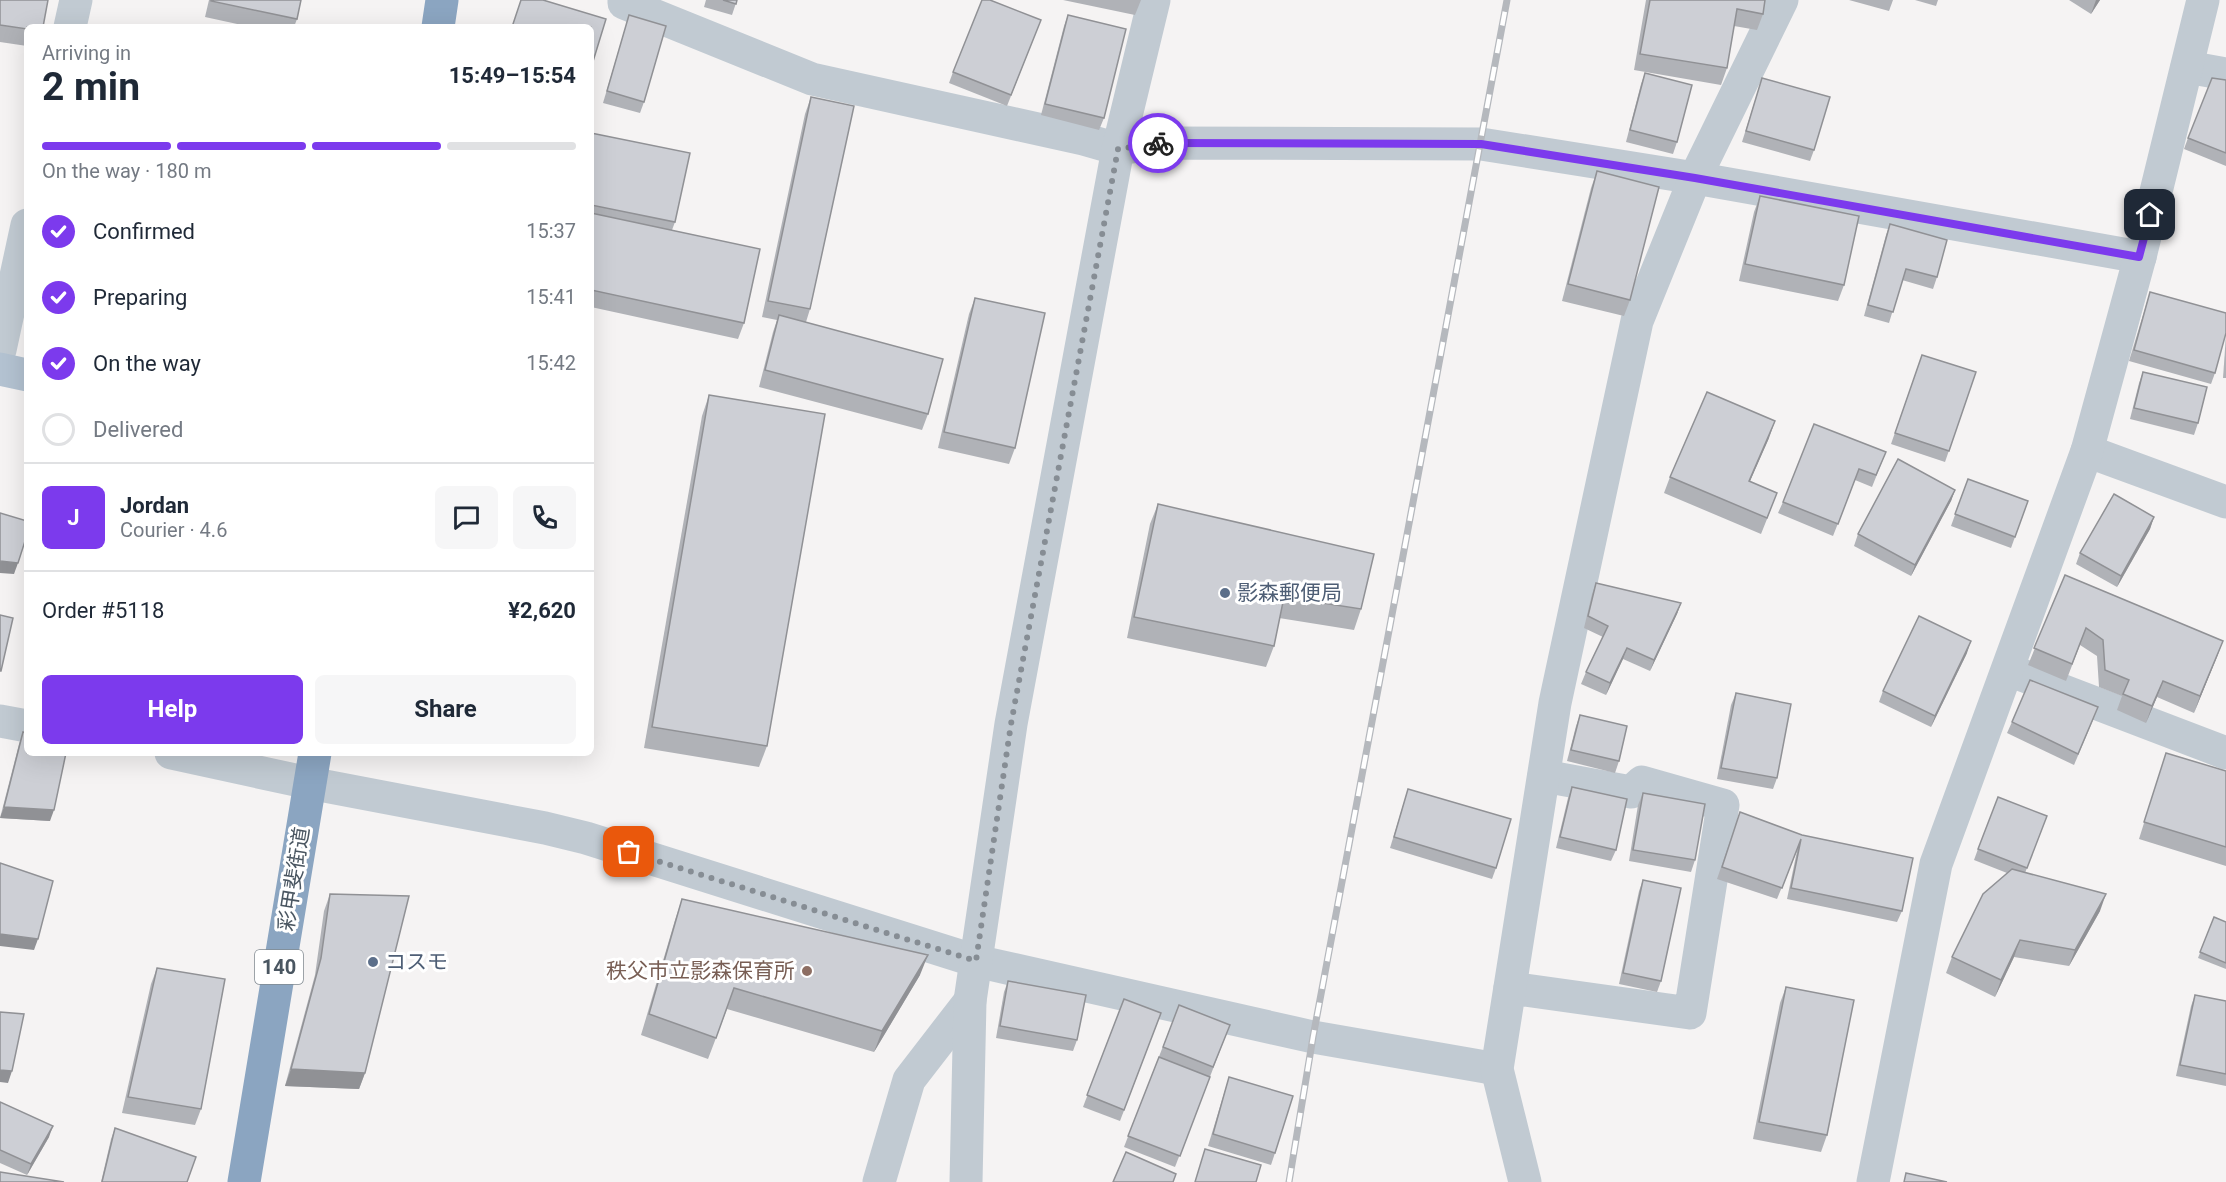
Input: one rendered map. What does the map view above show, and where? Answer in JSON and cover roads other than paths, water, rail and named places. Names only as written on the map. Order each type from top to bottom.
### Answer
[{"type":"highway","points":[[438,24],[442,0]]},
{"type":"highway","name":"彩甲斐街道","points":[[244,1182],[312,768]]},
{"type":"main road","points":[[0,369],[24,374]]},
{"type":"street","points":[[71,24],[76,0]]},
{"type":"street","points":[[624,0],[624,3],[812,79],[1083,139],[1118,149],[1161,143],[1481,144],[1695,178],[2139,257]]},
{"type":"street","points":[[966,1182],[970,1001],[1011,724],[1118,149],[1154,0]]},
{"type":"street","points":[[1525,1182],[1497,1069],[1555,703],[1637,321],[1695,178],[1782,0]]},
{"type":"street","points":[[1873,1182],[1936,864],[2009,670],[2087,451],[2139,257],[2203,0]]},
{"type":"street","points":[[2187,67],[2226,74]]},
{"type":"street","points":[[0,350],[24,239]]},
{"type":"street","points":[[2087,451],[2226,502]]},
{"type":"street","points":[[2009,670],[2226,753]]},
{"type":"street","points":[[0,721],[24,725]]},
{"type":"street","points":[[199,756],[312,768],[545,828],[976,961],[1313,1036],[1497,1069]]},
{"type":"street","points":[[1510,988],[1690,1013],[1723,805],[1642,782],[1630,792],[1544,776]]},
{"type":"street","points":[[879,1182],[909,1080],[970,1001]]},
{"type":"railway","points":[[1289,1182],[1313,1037],[1507,0]]},
{"type":"place","name":"影森郵便局","points":[[1225,593]]},
{"type":"place","name":"コスモ","points":[[373,962]]},
{"type":"place","name":"秩父市立影森保育所","points":[[807,971]]}]
